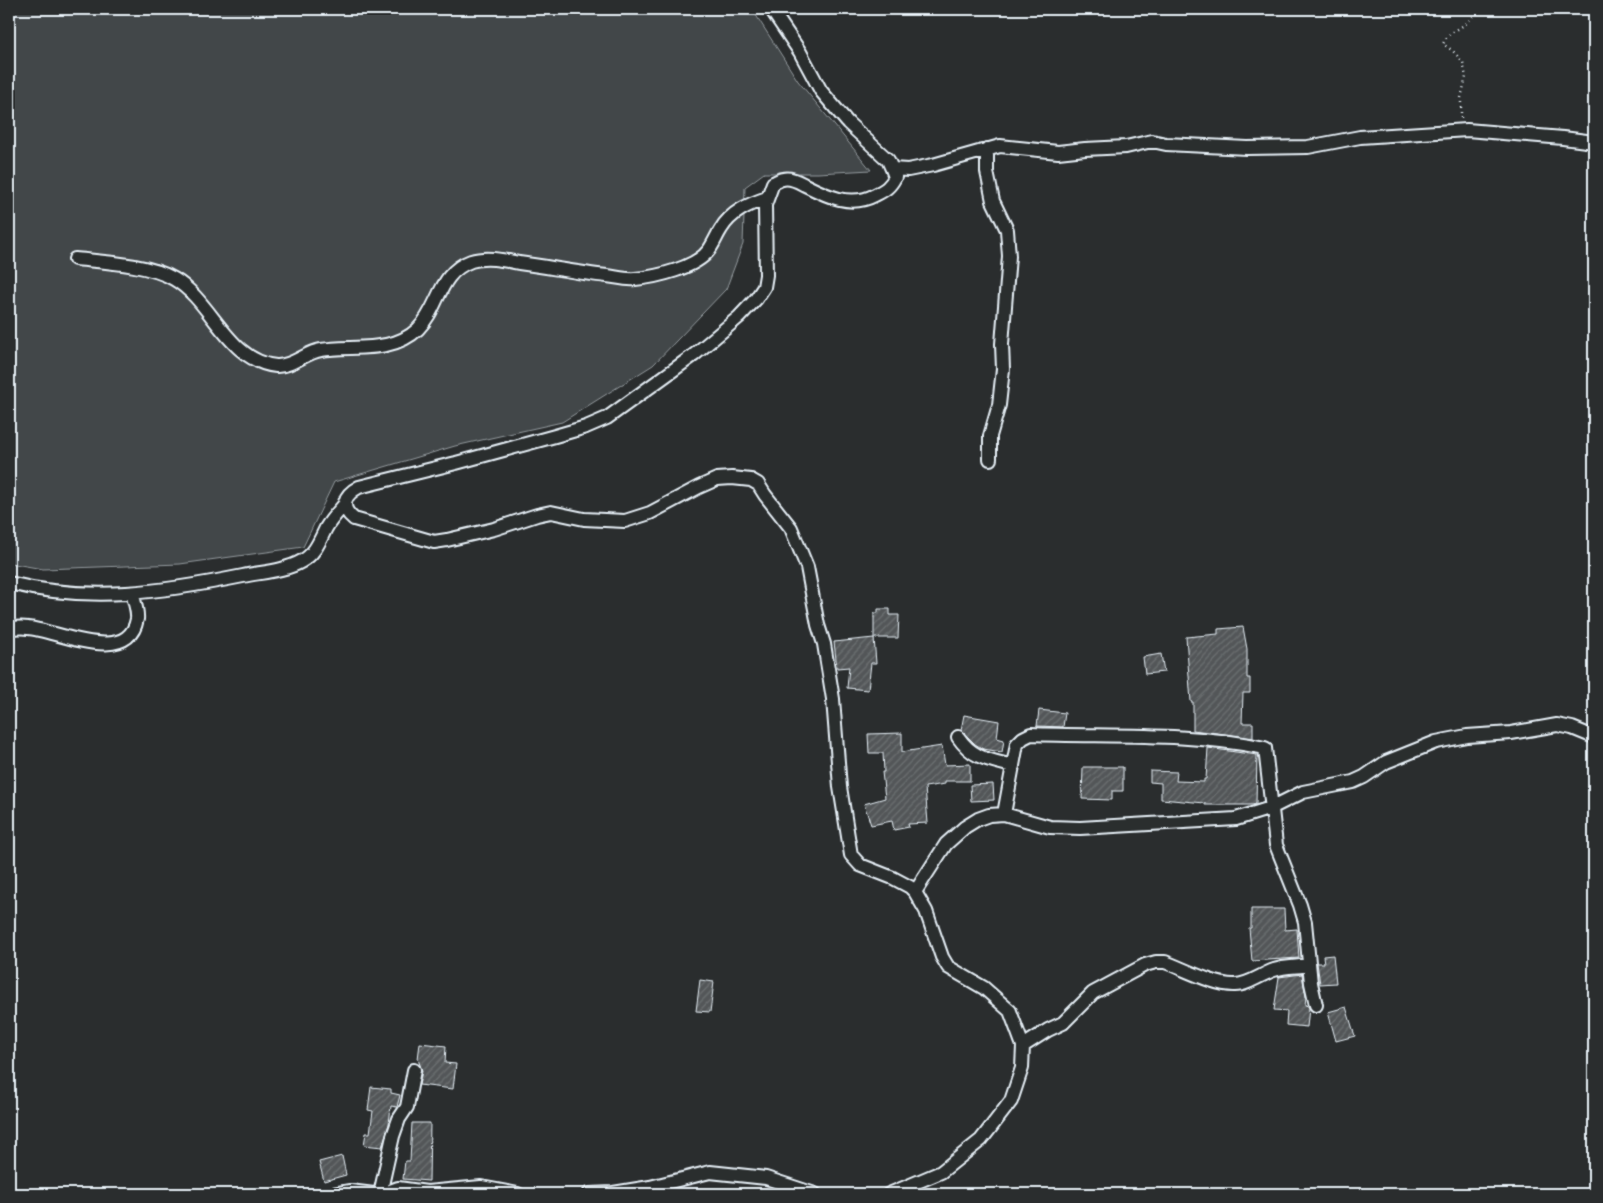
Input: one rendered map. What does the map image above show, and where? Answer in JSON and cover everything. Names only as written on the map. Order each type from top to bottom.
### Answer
[{"type":"street","points":[[9,583],[48,591],[87,594],[151,592],[287,567],[303,561],[319,545],[326,528],[345,504],[350,492],[359,487],[586,427],[607,418],[694,355],[739,317],[756,299],[764,287],[766,275],[765,205],[772,183],[783,178],[793,180],[820,193],[844,201],[862,200],[871,197],[890,187],[894,177],[888,160],[848,123],[821,91],[772,9]]},
{"type":"street","points":[[892,168],[908,170],[933,165],[1000,146],[1058,152],[1139,145],[1152,141],[1166,144],[1247,148],[1308,147],[1360,137],[1460,130],[1533,135],[1594,142]]},
{"type":"street","points":[[987,150],[987,172],[993,201],[1008,230],[1009,256],[1002,344],[1003,368],[999,405],[990,436],[990,459]]},
{"type":"street","points":[[75,259],[118,263],[172,278],[193,294],[234,344],[247,356],[278,366],[320,350],[380,346],[408,337],[418,329],[428,315],[439,293],[454,271],[461,265],[477,259],[511,261],[589,274],[634,279],[668,273],[702,257],[709,250],[727,219],[738,211],[767,198]]},
{"type":"street","points":[[345,504],[348,514],[354,519],[434,542],[486,531],[551,512],[584,519],[625,521],[650,513],[717,479],[751,480],[758,484],[792,528],[806,567],[818,625],[824,644],[833,699],[840,787],[851,855],[860,865],[893,878],[910,887],[915,892],[926,911],[942,957],[948,967],[984,988],[1010,1011],[1023,1046],[1022,1068],[1011,1101],[981,1140],[941,1172],[889,1194]]},
{"type":"street","points":[[9,628],[29,628],[98,644],[119,642],[132,632],[137,618],[132,593]]},
{"type":"street","points":[[915,892],[946,844],[965,827],[978,819],[990,815],[1004,814],[1050,827],[1080,828],[1236,819],[1271,808],[1303,792],[1353,782],[1386,762],[1436,742],[1467,736],[1511,733],[1557,725],[1572,728],[1594,737]]},
{"type":"street","points":[[1004,814],[1017,744],[1031,734],[1158,737],[1237,742],[1265,748],[1276,846],[1305,922],[1309,965],[1316,1005]]},
{"type":"street","points":[[958,737],[971,752],[979,757],[1013,766]]},
{"type":"street","points":[[1023,1046],[1063,1023],[1093,993],[1150,964],[1165,962],[1222,984],[1234,985],[1278,969],[1309,965]]},
{"type":"street","points":[[381,1194],[393,1136],[399,1119],[407,1107],[414,1070]]},
{"type":"street","points":[[589,1194],[613,1193],[650,1187],[710,1172],[766,1178],[814,1194]]},
{"type":"street","points":[[381,1194],[398,1188],[427,1192],[481,1187],[518,1194]]},
{"type":"street","points":[[333,1194],[350,1190],[374,1194]]},
{"type":"path","points":[[1460,130],[1461,98],[1466,77],[1463,62],[1443,44],[1447,36],[1467,23],[1479,9]]},
{"type":"shaded area","points":[[9,9],[752,9],[798,81],[871,170],[818,173],[764,173],[745,187],[743,244],[726,289],[653,365],[562,422],[455,446],[334,482],[303,547],[180,564],[43,569],[9,563]]},
{"type":"building","points":[[878,609],[890,609],[890,615],[899,615],[898,638],[874,638],[874,613],[878,613]]},
{"type":"building","points":[[1243,627],[1247,649],[1247,678],[1250,678],[1250,693],[1243,693],[1242,723],[1253,723],[1253,738],[1193,730],[1193,702],[1191,702],[1186,637],[1218,634],[1218,629]]},
{"type":"building","points":[[874,638],[876,663],[871,663],[868,690],[847,688],[849,667],[837,668],[834,642]]},
{"type":"building","points":[[1161,654],[1164,672],[1145,674],[1143,657]]},
{"type":"building","points":[[1039,710],[1065,713],[1063,727],[1037,726]]},
{"type":"building","points":[[964,715],[999,721],[997,738],[1004,740],[1002,752],[983,749],[975,744],[961,730]]},
{"type":"building","points":[[902,733],[902,752],[942,746],[945,765],[970,764],[970,781],[945,781],[945,784],[925,787],[928,823],[908,824],[909,827],[894,830],[892,821],[871,825],[864,804],[885,798],[882,772],[884,772],[883,753],[869,753],[868,734]]},
{"type":"building","points":[[1208,748],[1257,755],[1256,804],[1205,805],[1205,803],[1161,799],[1161,783],[1150,782],[1150,771],[1177,772],[1176,781],[1204,782],[1204,779],[1206,779]]},
{"type":"building","points":[[1083,767],[1123,767],[1123,791],[1112,791],[1112,800],[1082,799]]},
{"type":"building","points":[[993,784],[994,800],[971,801],[970,785]]},
{"type":"building","points":[[1251,909],[1284,909],[1285,930],[1297,929],[1299,958],[1252,961],[1249,928],[1251,928]]},
{"type":"building","points":[[1333,955],[1336,983],[1320,984],[1317,963],[1324,963],[1323,956]]},
{"type":"building","points":[[1302,974],[1306,997],[1305,1005],[1309,1008],[1307,1027],[1286,1025],[1287,1011],[1274,1010],[1279,977]]},
{"type":"building","points":[[700,980],[714,982],[710,1012],[696,1011]]},
{"type":"building","points":[[1346,1007],[1355,1036],[1336,1041],[1328,1012]]},
{"type":"building","points":[[420,1043],[446,1046],[445,1063],[456,1064],[453,1089],[419,1085],[422,1071],[418,1059]]},
{"type":"building","points":[[371,1087],[391,1089],[391,1093],[400,1095],[397,1107],[391,1106],[389,1124],[382,1147],[364,1145],[366,1133],[370,1133],[373,1111],[368,1110]]},
{"type":"building","points":[[412,1123],[430,1123],[429,1181],[403,1179],[405,1161],[410,1161]]},
{"type":"building","points":[[342,1156],[346,1175],[324,1181],[319,1162]]}]
